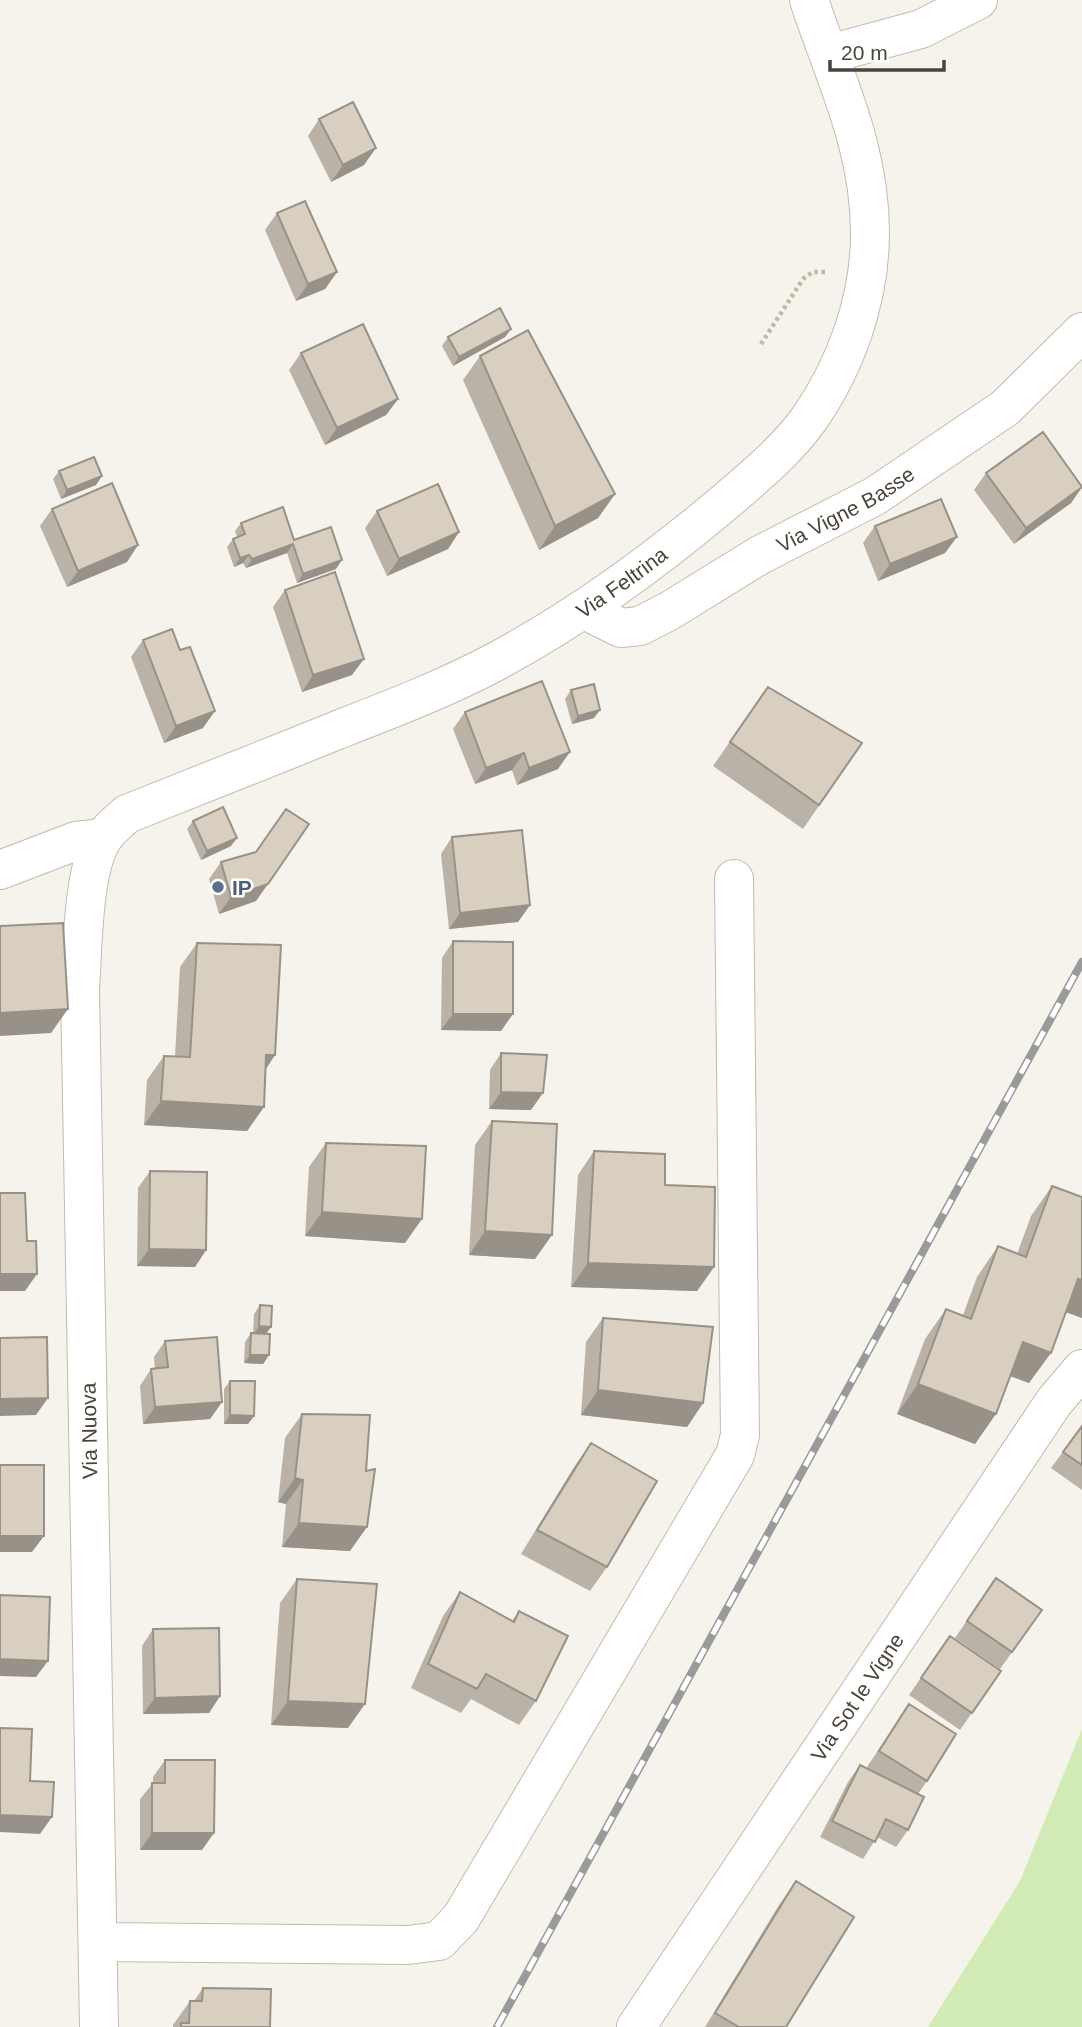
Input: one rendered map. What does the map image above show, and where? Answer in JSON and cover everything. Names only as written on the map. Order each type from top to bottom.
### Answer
[{"type":"street","name":"Via Feltrina","points":[[103,838],[127,814],[388,710],[495,662],[583,609],[656,557],[762,471],[807,421],[836,375],[852,337],[866,275],[870,236],[863,171],[849,109],[809,0]]},
{"type":"street","points":[[829,54],[921,29],[978,0]]},
{"type":"street","name":"Via Vigne Basse","points":[[583,609],[621,628],[640,626],[669,611],[761,555],[875,496],[918,467],[1005,408],[1082,332]]},
{"type":"street","points":[[0,870],[76,841],[103,838]]},
{"type":"street","name":"Via Nuova","points":[[99,2027],[80,989],[92,864],[103,838]]},
{"type":"street","points":[[99,1942],[408,1945],[439,1941],[460,1918],[482,1882],[735,1455],[740,1435],[734,879]]},
{"type":"street","name":"Via Sot le Vigne","points":[[636,2027],[1054,1402],[1082,1369]]},
{"type":"path","points":[[761,344],[807,275],[820,271],[866,275]]},
{"type":"green space","points":[[1082,1729],[1082,2027],[928,2027],[1020,1881]]},
{"type":"building","points":[[353,102],[376,148],[343,165],[319,119]]},
{"type":"building","points":[[305,201],[337,272],[308,284],[277,213]]},
{"type":"building","points":[[500,308],[511,329],[459,357],[448,337]]},
{"type":"building","points":[[363,324],[398,399],[337,428],[301,353]]},
{"type":"building","points":[[528,330],[615,494],[555,526],[480,356]]},
{"type":"building","points":[[1043,432],[1082,487],[1026,528],[986,473]]},
{"type":"building","points":[[94,457],[102,476],[67,490],[59,471]]},
{"type":"building","points":[[112,483],[138,545],[78,571],[52,509]]},
{"type":"building","points":[[438,484],[459,532],[399,559],[377,511]]},
{"type":"building","points":[[941,499],[957,537],[890,564],[875,526]]},
{"type":"building","points":[[283,507],[294,540],[331,527],[342,560],[303,574],[293,544],[252,559],[249,555],[240,558],[233,539],[245,534],[241,523]]},
{"type":"building","points":[[335,572],[364,659],[313,675],[285,590]]},
{"type":"building","points":[[172,629],[180,650],[190,647],[215,711],[176,726],[143,640]]},
{"type":"building","points":[[542,681],[570,752],[529,768],[524,753],[486,768],[465,712]]},
{"type":"building","points":[[594,684],[600,710],[578,716],[571,690]]},
{"type":"building","points":[[768,687],[862,743],[819,805],[730,742]]},
{"type":"building","points":[[223,807],[237,838],[207,851],[193,821]]},
{"type":"building","points":[[286,809],[309,824],[268,884],[231,897],[221,862],[256,852]]},
{"type":"building","points":[[522,830],[530,905],[460,913],[452,837]]},
{"type":"building","points":[[63,923],[68,1009],[0,1013],[0,926]]},
{"type":"building","points":[[453,941],[513,942],[513,1014],[453,1014]]},
{"type":"building","points":[[197,943],[281,945],[275,1055],[266,1055],[264,1107],[161,1101],[164,1056],[190,1057]]},
{"type":"building","points":[[501,1053],[547,1055],[543,1093],[501,1092]]},
{"type":"building","points":[[492,1121],[557,1124],[552,1235],[485,1231]]},
{"type":"building","points":[[326,1143],[426,1146],[422,1219],[322,1212]]},
{"type":"building","points":[[594,1151],[665,1154],[665,1185],[715,1187],[714,1267],[588,1263]]},
{"type":"building","points":[[150,1171],[207,1172],[206,1250],[149,1249]]},
{"type":"building","points":[[1052,1186],[1082,1197],[1082,1280],[1078,1279],[1051,1353],[1023,1342],[996,1414],[918,1384],[946,1309],[971,1319],[998,1246],[1026,1257]]},
{"type":"building","points":[[0,1193],[25,1193],[27,1241],[36,1241],[37,1274],[0,1274]]},
{"type":"building","points":[[260,1305],[272,1306],[271,1327],[259,1326]]},
{"type":"building","points":[[603,1318],[713,1327],[703,1403],[598,1390]]},
{"type":"building","points":[[251,1333],[270,1334],[269,1355],[250,1355]]},
{"type":"building","points":[[47,1337],[48,1398],[0,1399],[0,1338]]},
{"type":"building","points":[[217,1337],[222,1402],[155,1407],[151,1369],[168,1367],[165,1341]]},
{"type":"building","points":[[230,1381],[255,1381],[254,1416],[230,1415]]},
{"type":"building","points":[[302,1414],[370,1415],[366,1471],[375,1469],[367,1527],[299,1523],[303,1480],[295,1478]]},
{"type":"building","points":[[1082,1426],[1082,1465],[1063,1452]]},
{"type":"building","points":[[591,1443],[657,1481],[607,1567],[537,1530]]},
{"type":"building","points":[[0,1465],[44,1465],[44,1536],[0,1536]]},
{"type":"building","points":[[996,1578],[1042,1610],[1012,1652],[967,1621]]},
{"type":"building","points":[[297,1579],[377,1584],[365,1704],[288,1701]]},
{"type":"building","points":[[460,1592],[514,1622],[519,1611],[568,1636],[536,1701],[486,1674],[477,1689],[428,1664]]},
{"type":"building","points":[[0,1595],[50,1597],[48,1661],[0,1659]]},
{"type":"building","points":[[219,1628],[220,1696],[155,1698],[153,1629]]},
{"type":"building","points":[[950,1636],[1001,1671],[972,1713],[921,1678]]},
{"type":"building","points":[[909,1704],[956,1734],[927,1781],[879,1751]]},
{"type":"building","points":[[0,1728],[32,1729],[30,1781],[54,1782],[52,1817],[0,1815]]},
{"type":"building","points":[[165,1760],[215,1760],[214,1833],[152,1833],[152,1783],[165,1783]]},
{"type":"building","points":[[860,1765],[924,1797],[908,1830],[886,1819],[875,1842],[832,1821]]},
{"type":"building","points":[[796,1881],[854,1917],[786,2027],[739,2027],[715,2013]]},
{"type":"building","points":[[203,1988],[271,1989],[270,2027],[181,2027],[181,2023],[189,2023],[190,2001],[202,2001]]},
{"type":"railway","points":[[497,2027],[1082,962]]},
{"type":"place","name":"IP","points":[[218,887]]}]
